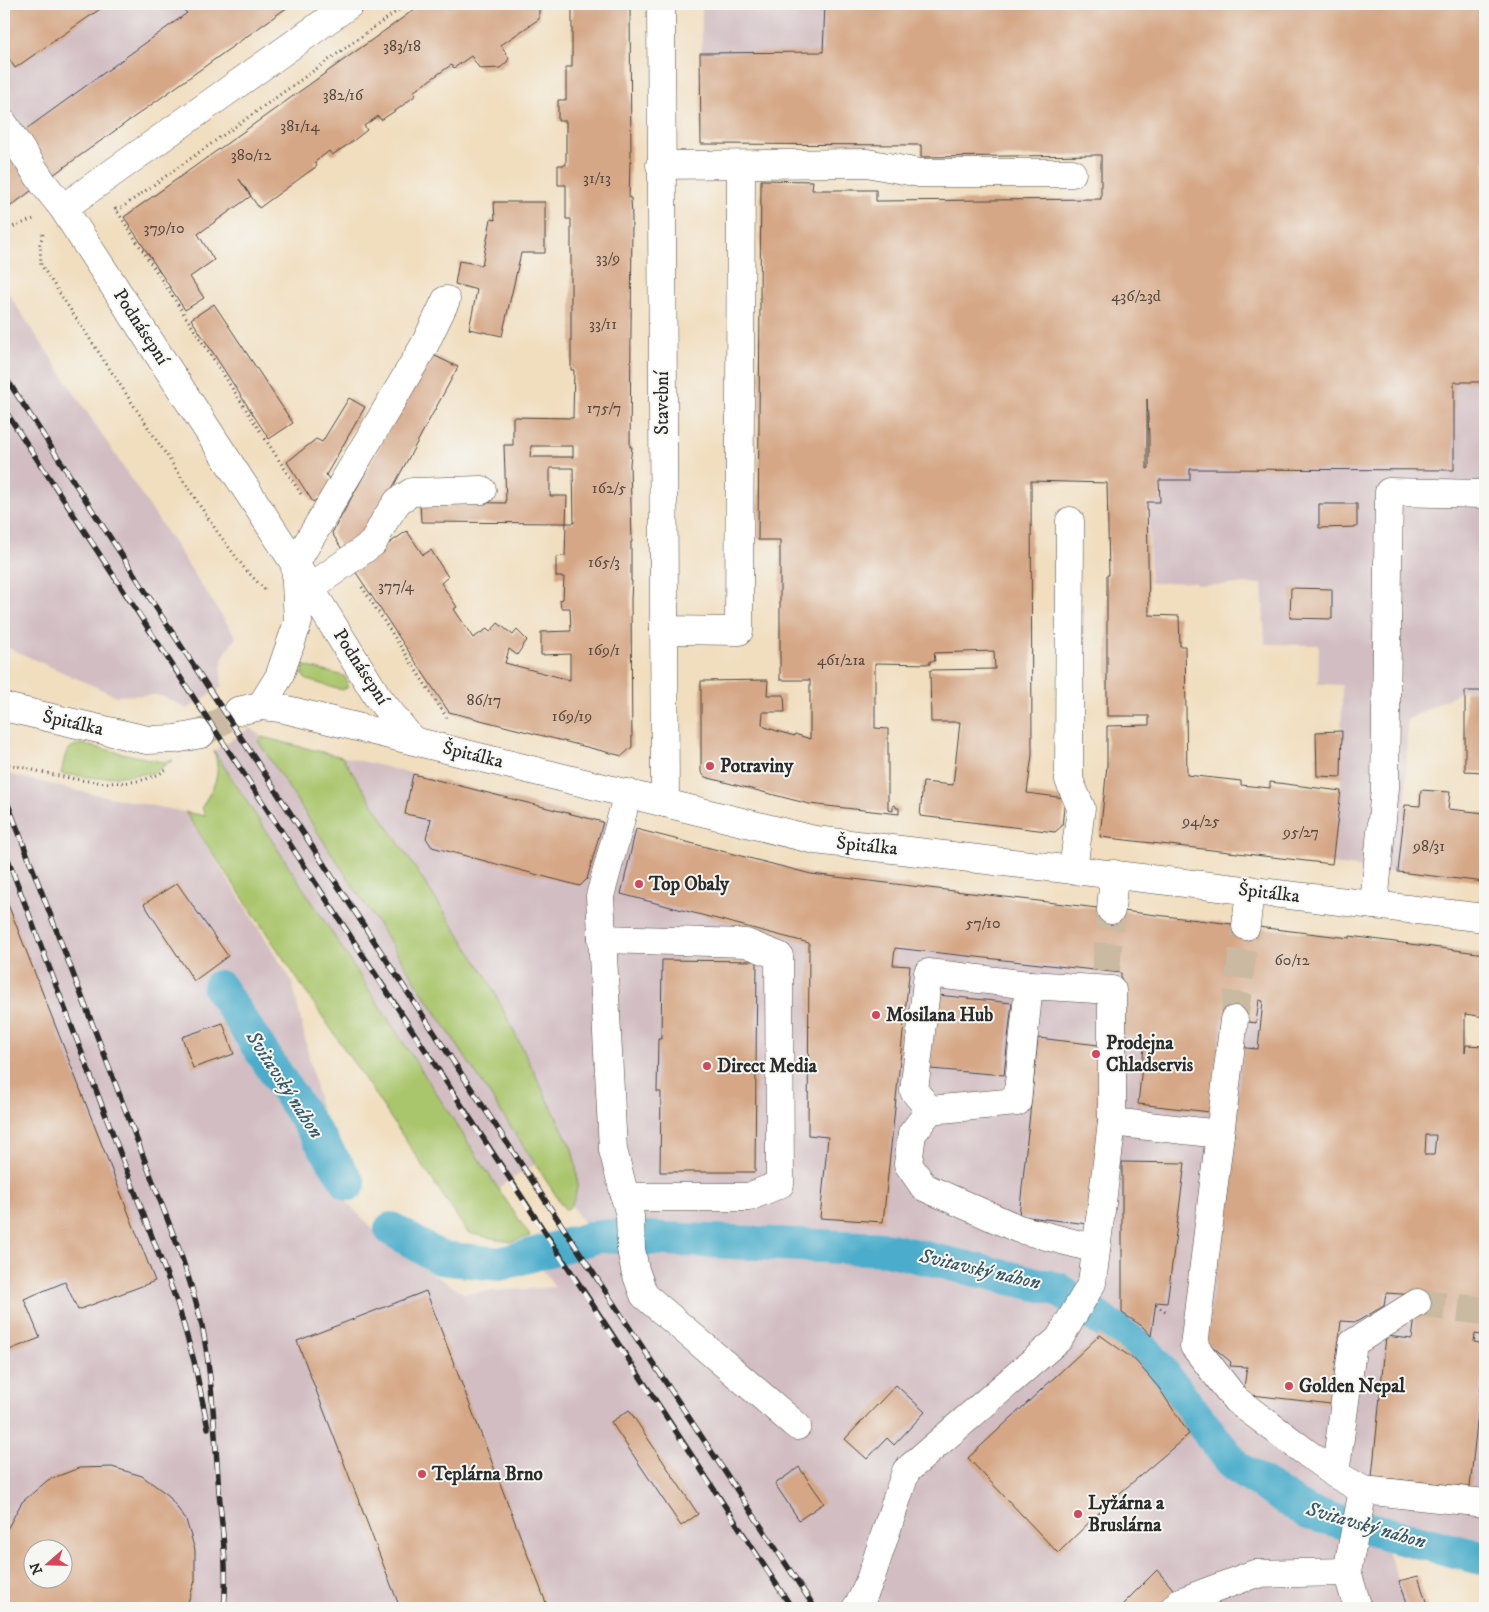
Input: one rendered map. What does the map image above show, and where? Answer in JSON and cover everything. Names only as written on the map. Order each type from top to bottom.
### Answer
[{"type":"street","points":[[64,208],[350,4]]},
{"type":"street","name":"Stavební","points":[[661,4],[660,165],[665,802]]},
{"type":"street","name":"Podnásepní","points":[[4,124],[43,183],[64,208],[295,564]]},
{"type":"street","points":[[660,165],[867,163],[919,173],[1072,173]]},
{"type":"street","points":[[664,630],[739,630],[741,165]]},
{"type":"street","points":[[295,564],[424,346],[446,300]]},
{"type":"street","points":[[304,595],[373,543],[398,501],[412,492],[482,490]]},
{"type":"street","points":[[1374,905],[1385,788],[1390,492],[1484,494]]},
{"type":"street","points":[[1070,521],[1068,780],[1081,808],[1074,870]]},
{"type":"street","name":"Špitálka","points":[[295,564],[304,595],[298,622],[279,677],[250,708],[280,708],[815,840],[1485,918]]},
{"type":"street","name":"Podnásepní","points":[[304,595],[377,696],[412,740]]},
{"type":"street","name":"Špitálka","points":[[4,707],[147,740],[175,739],[201,734]]},
{"type":"street","points":[[628,793],[600,896],[614,1150],[627,1206],[635,1270],[644,1295],[797,1426]]},
{"type":"street","points":[[1111,910],[1114,874]]},
{"type":"street","points":[[1246,926],[1250,890]]},
{"type":"street","points":[[602,940],[746,943],[778,956],[780,1184],[749,1197],[627,1206]]},
{"type":"street","points":[[856,1608],[871,1577],[906,1471],[1059,1339],[1092,1283],[1112,1122],[1112,990],[1105,980],[1029,985],[928,973],[914,1091],[930,1110]]},
{"type":"street","points":[[1029,985],[1017,1102],[930,1110],[912,1134],[908,1164],[924,1187],[1019,1229],[1096,1249]]},
{"type":"street","points":[[1234,1020],[1194,1346],[1236,1400],[1335,1474],[1361,1500],[1485,1504]]},
{"type":"street","points":[[1112,1122],[1220,1134]]},
{"type":"street","points":[[1335,1474],[1353,1343],[1416,1303]]},
{"type":"street","points":[[1358,1608],[1350,1559],[1361,1500]]},
{"type":"street","points":[[1174,1608],[1180,1602],[1254,1574],[1350,1559]]},
{"type":"path","points":[[117,211],[407,4]]},
{"type":"path","points":[[64,208],[45,226],[40,244],[41,265],[216,530],[245,569],[267,593],[282,600],[304,595]]},
{"type":"path","points":[[4,763],[104,784],[156,777],[170,768]]},
{"type":"shaded area","points":[[4,4],[292,4],[4,211]]},
{"type":"shaded area","points":[[702,4],[1485,4],[1485,691],[1464,690],[1407,720],[1406,793],[1398,872],[1332,864],[1341,791],[1342,685],[1318,684],[1319,645],[1265,644],[1262,584],[1197,585],[1195,582],[1150,583],[1147,382],[1101,199],[1101,156],[921,157],[921,145],[701,144]]},
{"type":"shaded area","points":[[4,287],[236,637],[223,657],[221,670],[222,687],[187,709],[165,697],[156,695],[116,696],[4,646]]},
{"type":"shaded area","points":[[250,728],[262,737],[811,874],[1350,938],[1353,936],[1465,952],[1463,1181],[1483,1171],[1485,1186],[1485,1541],[1397,1524],[1388,1553],[1409,1608],[4,1608],[4,773],[78,791],[185,812],[292,981],[340,1195],[395,1251],[463,1293],[555,1287],[541,1267],[602,1252],[572,1206],[566,1211],[535,1164],[498,1188],[526,1231],[202,807],[217,780],[218,763],[214,751]]},
{"type":"green space","points":[[305,666],[344,676],[348,682],[347,688],[342,690],[307,680],[303,676]]},
{"type":"green space","points":[[262,737],[342,757],[487,977],[572,1149],[577,1173],[577,1189],[575,1197],[566,1211],[258,741]]},
{"type":"green space","points":[[81,744],[162,762],[173,760],[153,773],[98,778],[61,774],[64,758],[68,751],[75,745]]},
{"type":"green space","points":[[214,751],[530,1236],[510,1242],[468,1233],[185,812],[205,816],[202,807],[216,780],[217,774]]},
{"type":"building","points":[[4,4],[99,4],[103,7],[15,68],[4,51]]},
{"type":"building","points":[[177,4],[292,4],[53,175],[22,132],[187,13]]},
{"type":"building","points":[[422,4],[539,4],[539,19],[501,45],[509,58],[500,68],[480,69],[471,56],[454,68],[451,65],[413,92],[416,95],[398,109],[381,120],[378,116],[364,126],[367,130],[349,144],[332,155],[329,151],[315,162],[317,166],[259,208],[251,196],[198,234],[214,260],[190,277],[204,298],[185,310],[124,217]]},
{"type":"building","points":[[572,4],[630,4],[631,162],[629,198],[631,198],[632,219],[630,447],[632,447],[630,464],[632,747],[622,756],[449,712],[353,568],[407,531],[423,555],[431,550],[448,577],[441,583],[457,607],[454,609],[473,638],[487,629],[490,632],[498,623],[513,635],[517,630],[527,640],[517,655],[509,649],[505,663],[570,680],[570,654],[541,655],[541,632],[571,631],[570,608],[561,608],[560,600],[563,599],[564,577],[556,577],[556,557],[565,556],[566,523],[421,522],[420,502],[506,503],[504,445],[513,445],[513,417],[573,418],[574,370],[571,370],[571,219],[566,219],[566,185],[558,185],[558,165],[566,165],[566,121],[558,121],[558,100],[566,100],[566,67],[572,67]],"holes":[[[531,446],[573,446],[573,457],[530,457]],[[550,468],[573,468],[574,523],[566,523],[567,496],[550,496]]]},
{"type":"building","points":[[825,4],[1485,4],[1485,382],[1454,382],[1454,470],[1190,469],[1190,480],[1159,480],[1160,502],[1147,502],[1149,615],[1179,616],[1180,646],[1185,646],[1187,775],[1241,781],[1241,785],[1270,788],[1270,782],[1341,791],[1332,864],[1100,837],[1107,765],[1107,726],[1149,725],[1149,716],[1107,716],[1107,575],[1109,575],[1107,483],[1031,481],[1032,755],[1027,793],[1065,798],[1062,826],[1055,832],[920,816],[923,782],[953,785],[960,722],[931,722],[930,670],[995,669],[994,651],[934,653],[935,661],[930,661],[930,664],[875,663],[875,728],[888,729],[888,810],[893,811],[893,805],[896,806],[896,808],[899,808],[899,814],[809,804],[705,777],[701,772],[701,681],[768,680],[767,695],[784,695],[785,712],[763,712],[762,724],[765,727],[780,732],[810,739],[810,680],[780,680],[780,540],[758,540],[761,180],[813,181],[812,190],[876,190],[876,201],[1101,199],[1101,155],[921,157],[921,145],[701,144],[700,53],[823,52]],"holes":[[[1147,399],[1149,468],[1147,469]]]},
{"type":"building","points":[[4,145],[35,188],[4,211]]},
{"type":"building","points":[[494,202],[545,202],[545,253],[521,253],[502,336],[469,329],[477,290],[455,284],[459,261],[482,265],[491,219],[495,220]]},
{"type":"building","points":[[214,304],[293,423],[269,439],[191,319]]},
{"type":"building","points":[[431,354],[458,367],[362,544],[346,556],[332,533]]},
{"type":"building","points":[[349,398],[365,407],[326,475],[335,486],[313,502],[287,462],[316,439],[322,442]]},
{"type":"building","points":[[1319,504],[1357,504],[1357,527],[1319,528]]},
{"type":"building","points":[[1291,588],[1332,589],[1332,619],[1290,618]]},
{"type":"building","points":[[1465,691],[1485,691],[1485,772],[1465,771]]},
{"type":"building","points":[[1342,731],[1341,777],[1317,776],[1316,732]]},
{"type":"building","points":[[413,774],[603,822],[587,879],[580,886],[432,847],[426,838],[431,819],[405,814]]},
{"type":"building","points":[[1421,790],[1450,792],[1448,809],[1485,813],[1485,882],[1398,872],[1405,805],[1420,806]]},
{"type":"building","points":[[636,829],[811,874],[1350,938],[1350,936],[1485,954],[1485,1017],[1465,1014],[1465,1053],[1466,1045],[1485,1046],[1485,1170],[1480,1173],[1485,1200],[1485,1336],[1475,1334],[1474,1342],[1485,1344],[1485,1350],[1470,1487],[1372,1477],[1386,1336],[1412,1339],[1418,1295],[1386,1293],[1384,1306],[1356,1322],[1341,1321],[1331,1404],[1243,1394],[1247,1367],[1230,1366],[1231,1362],[1207,1342],[1244,1044],[1246,1048],[1258,1049],[1263,1001],[1259,1000],[1256,1023],[1222,1018],[1210,1112],[1138,1104],[1145,1038],[1121,1035],[1121,973],[895,948],[893,965],[910,966],[883,1222],[820,1218],[828,1137],[808,1135],[809,943],[621,894]],"holes":[[[1426,1135],[1436,1135],[1434,1155],[1425,1155]]]},
{"type":"building","points":[[177,883],[228,956],[194,981],[144,904]]},
{"type":"building","points":[[4,894],[155,1281],[78,1310],[65,1282],[24,1299],[40,1338],[4,1352]]},
{"type":"building","name":"Direct Media","points":[[662,960],[757,961],[755,1172],[660,1172],[661,1092],[657,1092],[658,1039],[661,1039]]},
{"type":"building","points":[[938,995],[1012,1003],[1004,1075],[930,1069]]},
{"type":"building","points":[[223,1023],[234,1054],[193,1068],[182,1037]]},
{"type":"building","points":[[1038,1038],[1107,1046],[1088,1224],[1019,1216]]},
{"type":"building","points":[[1122,1162],[1185,1163],[1167,1303],[1156,1302],[1151,1336],[1142,1326],[1122,1313]]},
{"type":"building","name":"Teplárna Brno","points":[[426,1291],[548,1608],[400,1608],[297,1341]]},
{"type":"building","points":[[1100,1335],[1136,1361],[1159,1388],[1189,1434],[1113,1499],[1058,1553],[968,1458]]},
{"type":"building","points":[[896,1385],[925,1412],[894,1445],[887,1438],[867,1459],[845,1439]]},
{"type":"building","points":[[629,1410],[698,1514],[681,1526],[611,1422]]},
{"type":"building","points":[[112,1467],[142,1476],[168,1495],[186,1520],[195,1550],[195,1581],[186,1608],[12,1608],[5,1597],[4,1587],[4,1543],[6,1531],[22,1502],[48,1480],[79,1468]]},
{"type":"building","points":[[799,1467],[824,1503],[799,1520],[775,1484]]},
{"type":"building","points":[[1157,1570],[1177,1594],[1162,1608],[1119,1608]]},
{"type":"building","points":[[1418,1576],[1428,1608],[1409,1608],[1399,1581]]},
{"type":"waterway","name":"Svitavský náhon","points":[[219,987],[349,1184]]},
{"type":"waterway","name":"Svitavský náhon","points":[[391,1229],[440,1258],[500,1264],[599,1236],[886,1249],[1058,1289],[1147,1353],[1236,1467],[1308,1513],[1485,1559]]},
{"type":"tunnel","points":[[201,734],[238,711]]},
{"type":"tunnel","points":[[1106,971],[1111,910]]},
{"type":"tunnel","points":[[1234,1020],[1246,926]]},
{"type":"tunnel","points":[[1417,1303],[1485,1311]]},
{"type":"railway","points":[[4,375],[404,987],[815,1608]]},
{"type":"railway","points":[[4,409],[792,1608]]},
{"type":"railway","points":[[4,794],[180,1252],[197,1304],[204,1336],[212,1394],[224,1550],[224,1608]]},
{"type":"railway","points":[[4,849],[177,1302],[194,1361],[208,1428]]},
{"type":"place","name":"Potraviny","points":[[710,766]]},
{"type":"place","name":"Top Obaly","points":[[639,884]]},
{"type":"place","name":"Mosilana Hub","points":[[876,1015]]},
{"type":"place","name":"Prodejna Chladservis","points":[[1096,1054]]},
{"type":"place","name":"Direct Media","points":[[707,1066]]},
{"type":"place","name":"Golden Nepal","points":[[1289,1386]]},
{"type":"place","name":"Teplárna Brno","points":[[422,1474]]},
{"type":"place","name":"Lyžárna a Bruslárna","points":[[1078,1514]]}]
